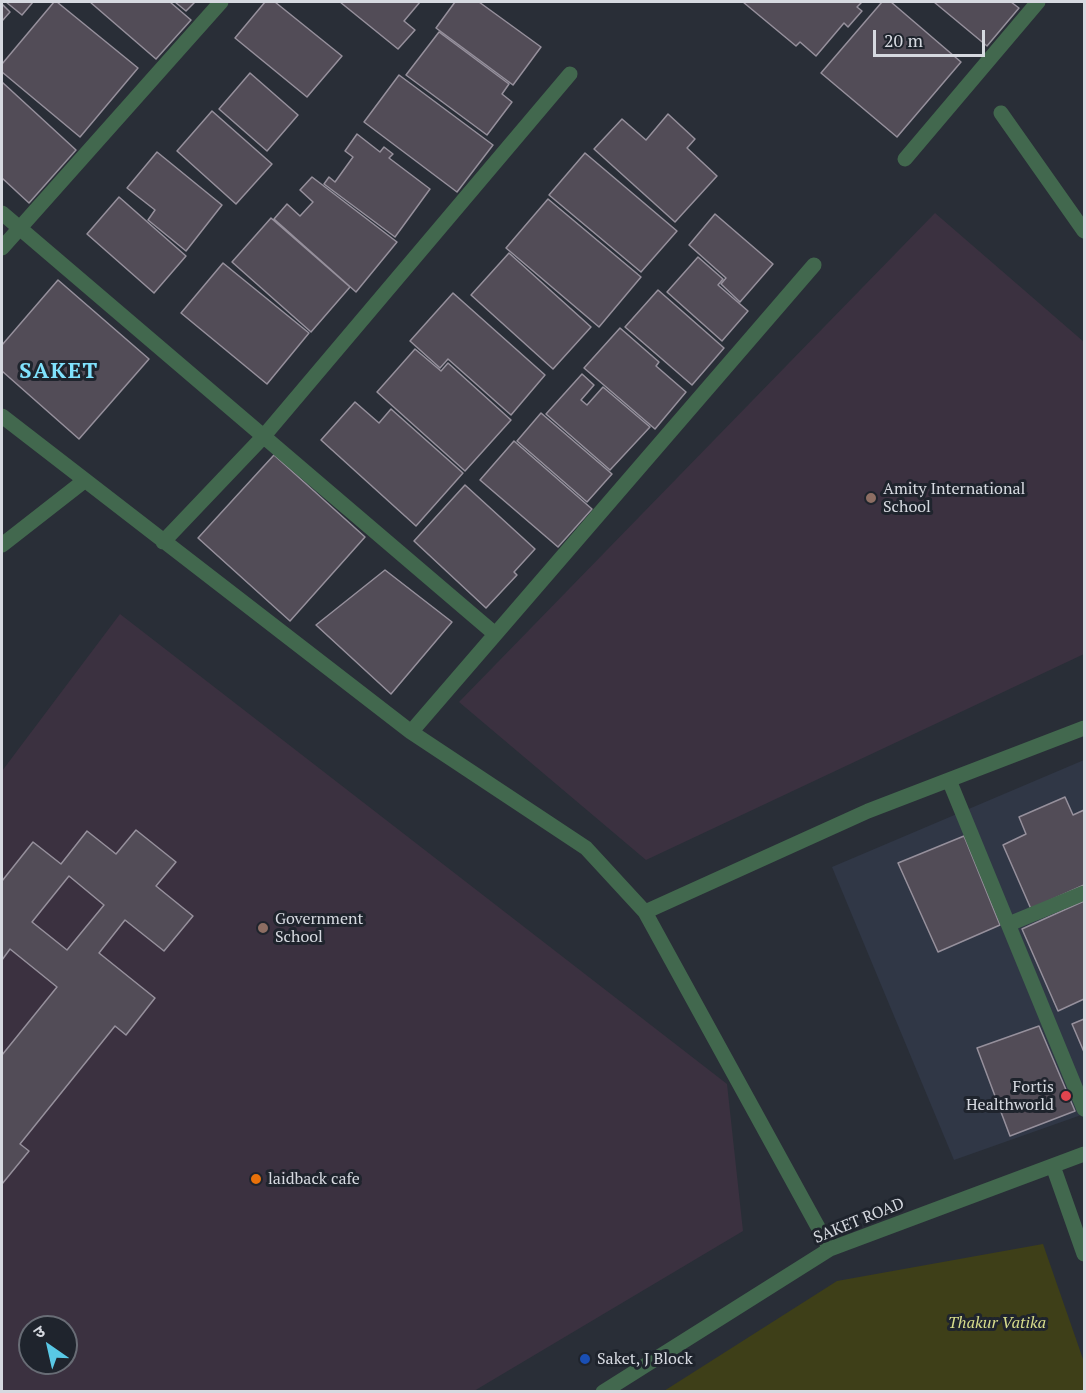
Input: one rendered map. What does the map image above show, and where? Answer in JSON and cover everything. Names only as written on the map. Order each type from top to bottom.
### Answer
[{"type":"street","points":[[2,248],[221,2]]},
{"type":"street","points":[[905,159],[1038,2]]},
{"type":"street","points":[[163,542],[263,437],[570,74]]},
{"type":"street","points":[[1001,113],[1084,231]]},
{"type":"street","points":[[2,213],[495,634]]},
{"type":"street","points":[[411,732],[814,265]]},
{"type":"street","points":[[2,416],[411,732],[586,848],[645,912],[830,1249]]},
{"type":"street","points":[[2,545],[84,481]]},
{"type":"street","points":[[645,912],[868,811],[1084,728]]},
{"type":"street","points":[[949,780],[1084,1109]]},
{"type":"street","points":[[1009,924],[1084,893]]},
{"type":"street","name":"SAKET ROAD","points":[[603,1392],[830,1249],[1084,1154]]},
{"type":"street","points":[[1053,1166],[1084,1254]]},
{"type":"shaded area","name":"Amity International School","points":[[935,213],[1084,342],[1084,654],[646,860],[459,702]]},
{"type":"shaded area","name":"Government School","points":[[120,614],[727,1084],[743,1231],[474,1391],[2,1391],[2,771]]},
{"type":"shaded area","points":[[1084,760],[1084,1114],[954,1160],[832,867]]},
{"type":"green space","name":"Thakur Vatika","points":[[1043,1244],[1084,1362],[1084,1391],[664,1391],[837,1281]]},
{"type":"building","points":[[6,2],[33,2],[22,15]]},
{"type":"building","points":[[54,2],[57,2],[138,68],[80,137],[2,72],[2,64]]},
{"type":"building","points":[[90,2],[170,2],[191,20],[156,59]]},
{"type":"building","points":[[175,2],[195,2],[186,11]]},
{"type":"building","points":[[265,2],[275,2],[342,56],[307,97],[235,38]]},
{"type":"building","points":[[340,2],[420,2],[404,21],[415,30],[398,49]]},
{"type":"building","points":[[455,2],[479,2],[541,47],[513,85],[436,28]]},
{"type":"building","points":[[743,2],[862,2],[857,7],[862,11],[848,27],[844,23],[816,56],[800,42],[796,46]]},
{"type":"building","points":[[882,2],[891,2],[961,62],[897,137],[821,73]]},
{"type":"building","points":[[934,2],[1011,2],[1019,8],[987,46]]},
{"type":"building","points":[[2,4],[10,12],[2,21]]},
{"type":"building","points":[[439,32],[509,84],[502,94],[512,102],[487,135],[406,75]]},
{"type":"building","points":[[250,73],[298,115],[267,151],[219,109]]},
{"type":"building","points":[[399,75],[493,145],[457,192],[364,122]]},
{"type":"building","points":[[2,82],[76,150],[29,203],[2,178]]},
{"type":"building","points":[[212,111],[272,164],[236,204],[177,151]]},
{"type":"building","points":[[668,114],[695,139],[687,148],[717,176],[675,222],[594,149],[622,119],[646,140]]},
{"type":"building","points":[[357,134],[380,152],[384,147],[393,154],[389,158],[430,189],[395,237],[324,184],[329,177],[335,182],[353,157],[345,151]]},
{"type":"building","points":[[157,152],[222,205],[186,251],[148,220],[155,210],[127,188]]},
{"type":"building","points":[[585,153],[677,231],[641,272],[549,195]]},
{"type":"building","points":[[312,177],[397,242],[356,292],[274,219],[287,204],[300,216],[313,202],[300,190]]},
{"type":"building","points":[[119,197],[186,256],[154,293],[87,234]]},
{"type":"building","points":[[548,199],[641,277],[599,327],[506,248]]},
{"type":"building","points":[[715,214],[773,264],[740,302],[721,284],[726,278],[689,245]]},
{"type":"building","points":[[271,218],[350,287],[311,332],[232,262]]},
{"type":"building","points":[[509,253],[591,327],[553,369],[471,295]]},
{"type":"building","points":[[698,257],[723,279],[718,285],[748,311],[722,341],[667,292]]},
{"type":"building","points":[[223,263],[309,333],[267,384],[181,313]]},
{"type":"building","points":[[58,280],[149,359],[79,439],[2,371],[2,345]]},
{"type":"building","points":[[658,290],[724,348],[692,385],[625,327]]},
{"type":"building","points":[[453,293],[545,375],[511,415],[448,359],[440,368],[410,341]]},
{"type":"building","points":[[620,328],[659,362],[656,366],[686,392],[655,429],[584,368]]},
{"type":"building","points":[[415,349],[441,371],[448,363],[511,420],[465,471],[377,392]]},
{"type":"building","points":[[582,374],[594,385],[581,400],[587,405],[603,387],[650,427],[610,470],[546,414]]},
{"type":"building","points":[[355,402],[379,423],[391,409],[463,473],[416,526],[321,440]]},
{"type":"building","points":[[541,413],[612,474],[587,502],[517,441]]},
{"type":"building","points":[[514,441],[592,509],[558,547],[480,480]]},
{"type":"building","points":[[274,455],[365,537],[290,621],[198,538]]},
{"type":"building","points":[[465,485],[535,549],[514,572],[517,575],[486,608],[414,541]]},
{"type":"building","points":[[385,570],[452,622],[391,694],[316,625]]},
{"type":"building","points":[[1065,797],[1073,815],[1084,810],[1084,885],[1031,909],[1003,845],[1026,834],[1019,817]]},
{"type":"building","points":[[136,830],[176,862],[156,886],[193,916],[164,951],[125,920],[99,953],[155,998],[126,1035],[115,1026],[20,1144],[29,1151],[2,1184],[2,1055],[57,987],[10,949],[2,960],[2,881],[33,842],[61,864],[87,831],[116,854]],"holes":[[[69,876],[104,905],[67,950],[32,922]]]},
{"type":"building","points":[[964,836],[1000,925],[938,952],[898,863]]},
{"type":"building","points":[[1084,901],[1084,999],[1058,1011],[1022,929]]},
{"type":"building","points":[[1084,1019],[1084,1052],[1072,1024]]},
{"type":"building","points":[[1039,1026],[1075,1111],[1010,1136],[977,1048]]},
{"type":"place","name":"Amity International School","points":[[871,498]]},
{"type":"place","name":"Government School","points":[[263,928]]},
{"type":"place","name":"Fortis Healthworld","points":[[1066,1096]]},
{"type":"place","name":"laidback cafe","points":[[256,1179]]},
{"type":"place","name":"Saket, J Block","points":[[585,1359]]},
{"type":"district","name":"SAKET","points":[[59,372]]}]
